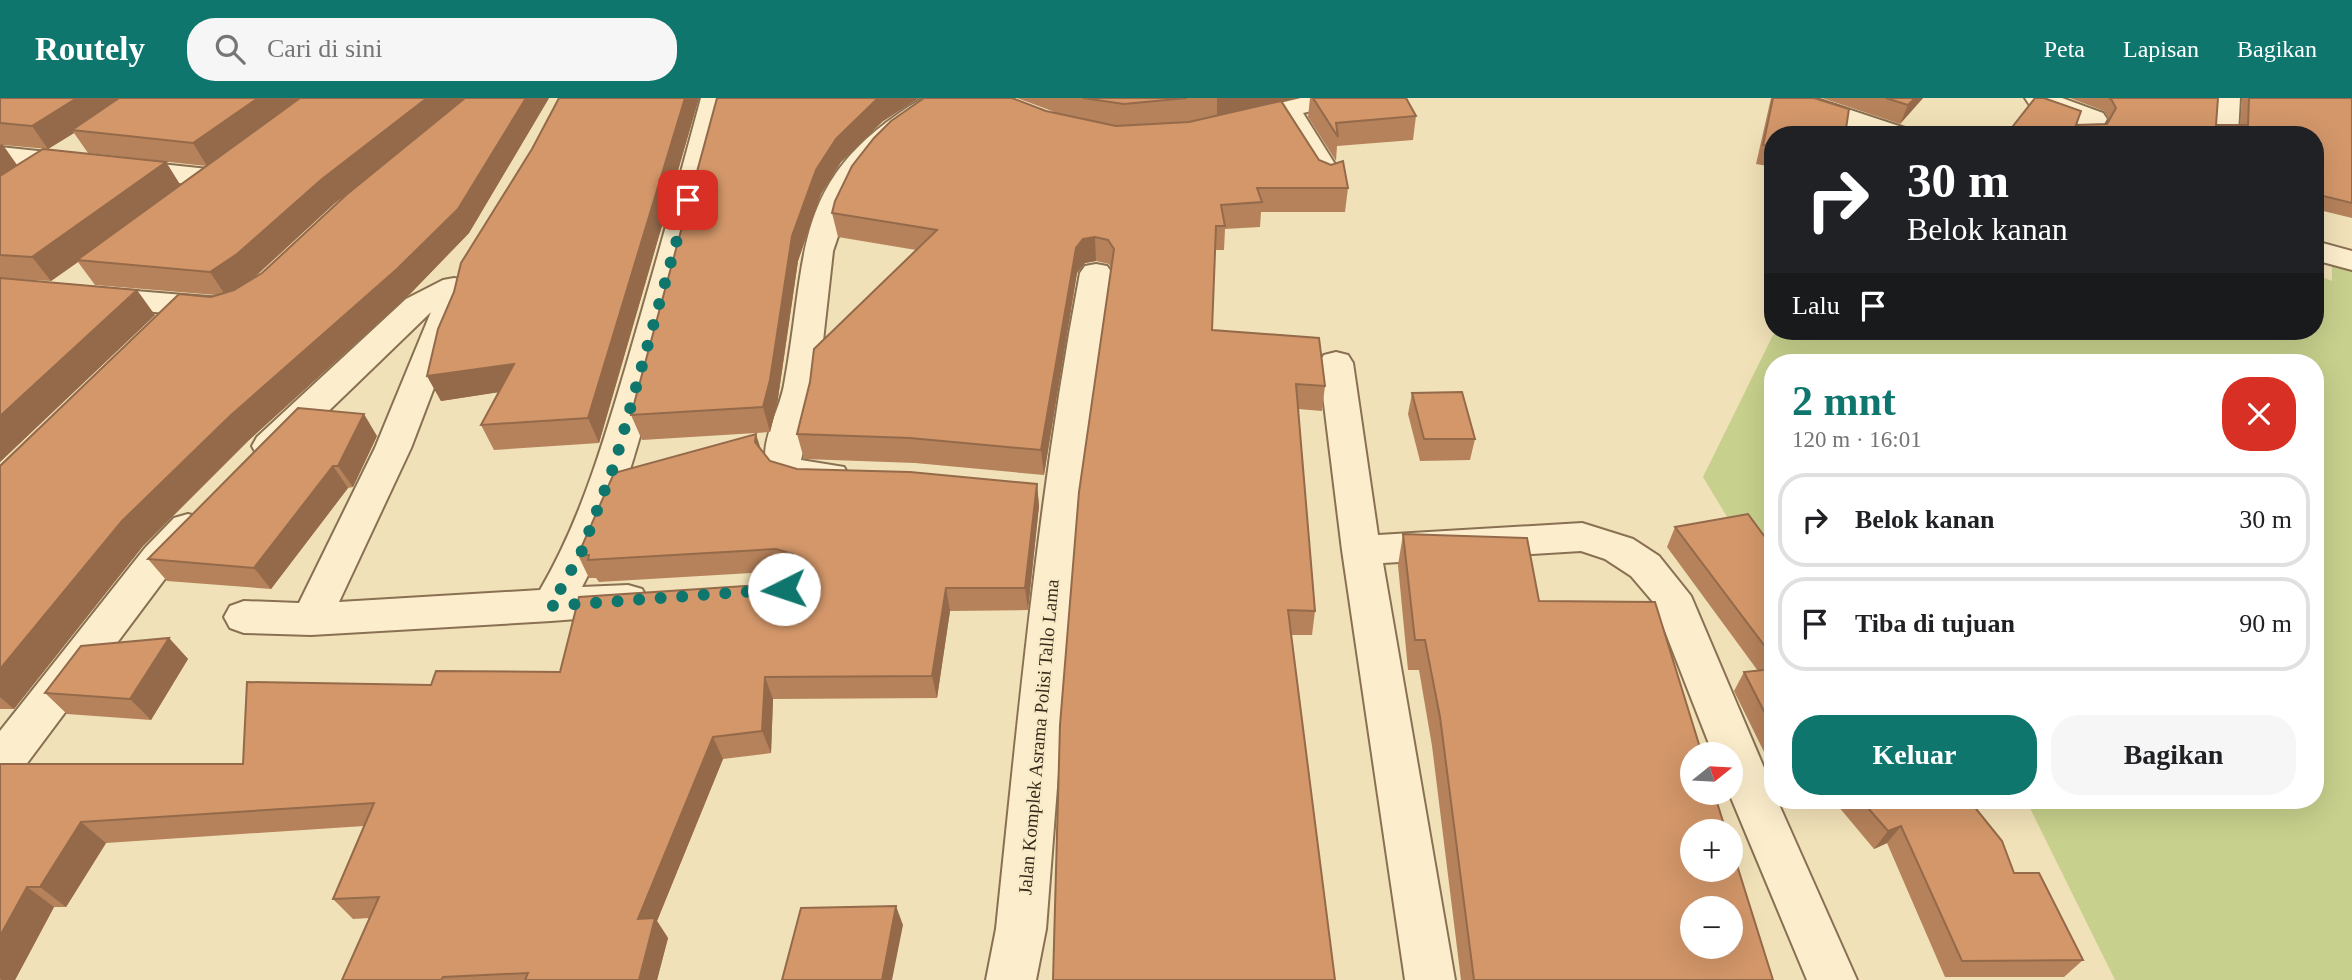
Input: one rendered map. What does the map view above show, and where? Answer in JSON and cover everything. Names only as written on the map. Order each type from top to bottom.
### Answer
[{"type":"street","points":[[181,203],[326,98]]},
{"type":"street","points":[[551,606],[581,553],[615,463],[678,241],[714,98]]},
{"type":"street","points":[[863,477],[804,476],[792,473],[782,463],[799,395],[813,269],[823,223],[841,188],[866,153],[883,137],[942,98]]},
{"type":"street","points":[[1216,127],[1334,98]]},
{"type":"street","points":[[1788,98],[1871,126]]},
{"type":"street","points":[[2038,98],[2094,119],[2090,126]]},
{"type":"street","points":[[2225,126],[2227,98]]},
{"type":"street","points":[[1288,110],[1329,177]]},
{"type":"street","points":[[16,186],[88,140]]},
{"type":"street","points":[[0,155],[214,178]]},
{"type":"street","points":[[2324,253],[2352,261]]},
{"type":"street","points":[[59,295],[92,270]]},
{"type":"street","name":"Jalan Komplek Asrama Polisi Tallo Lama","points":[[1011,980],[1021,929],[1047,492],[1077,372],[1096,273]]},
{"type":"street","points":[[244,472],[418,306],[461,275],[448,316],[393,448],[312,619]]},
{"type":"street","points":[[5,294],[59,295],[227,309],[249,301]]},
{"type":"street","points":[[158,334],[187,306]]},
{"type":"street","points":[[1336,363],[1361,550],[1430,980]]},
{"type":"street","points":[[9,743],[159,558],[216,500]]},
{"type":"street","points":[[1361,550],[1582,537],[1619,549],[1645,566],[1671,596],[1711,699],[1832,980]]},
{"type":"street","points":[[244,617],[312,619],[661,598]]},
{"type":"green space","points":[[2332,266],[2352,272],[2352,980],[2115,980],[2030,809],[2324,809],[2324,354],[1764,354],[1764,569],[1756,565],[1703,477],[1771,340],[2324,340],[2324,278],[2332,281]]},
{"type":"building","points":[[0,98],[77,98],[32,126],[0,123]]},
{"type":"building","points":[[119,98],[258,98],[193,143],[72,130]]},
{"type":"building","points":[[300,98],[427,98],[322,179],[237,254],[210,272],[77,260]]},
{"type":"building","points":[[465,98],[526,98],[458,209],[397,269],[230,416],[122,521],[0,669],[0,466],[179,294],[211,297],[234,290],[262,273],[346,195]]},
{"type":"building","points":[[559,98],[685,98],[588,418],[481,425],[514,364],[427,376],[438,329],[454,292],[461,263],[532,149]]},
{"type":"building","points":[[717,98],[878,98],[836,139],[816,170],[792,236],[770,380],[763,407],[631,415]]},
{"type":"building","points":[[924,98],[1012,98],[1046,111],[1116,126],[1189,122],[1281,101],[1319,160],[1331,165],[1343,161],[1348,188],[1257,188],[1262,202],[1221,205],[1225,226],[1216,226],[1212,330],[1319,338],[1325,386],[1296,384],[1315,611],[1288,610],[1335,980],[1053,980],[1060,725],[1079,492],[1114,249],[1108,240],[1095,237],[1083,239],[1076,248],[1041,450],[910,438],[797,434],[810,382],[814,349],[937,230],[832,213],[852,166],[874,138],[891,121]]},
{"type":"building","points":[[1083,98],[1187,98],[1124,104]]},
{"type":"building","points":[[1313,98],[1406,98],[1416,116],[1336,123],[1338,137]]},
{"type":"building","points":[[1773,98],[1814,98],[1849,109],[1846,126],[1767,126]]},
{"type":"building","points":[[1886,98],[1915,98],[1908,105]]},
{"type":"building","points":[[2035,98],[2044,98],[2081,111],[2076,125],[2107,124],[2116,108],[2109,98],[2218,98],[2216,125],[2248,125],[2249,98],[2352,98],[2352,203],[2324,196],[2324,126],[2013,126]]},
{"type":"building","points":[[43,149],[166,162],[32,257],[0,255],[0,176]]},
{"type":"building","points":[[0,278],[137,290],[0,416]]},
{"type":"building","points":[[1462,392],[1475,439],[1424,439],[1412,393]]},
{"type":"building","points":[[298,408],[364,414],[338,466],[333,466],[254,568],[148,559]]},
{"type":"building","points":[[756,434],[755,442],[770,461],[797,469],[910,472],[1037,484],[1025,588],[946,588],[932,676],[765,677],[762,731],[713,737],[638,919],[655,918],[639,980],[525,980],[528,973],[443,977],[441,980],[342,980],[379,897],[333,899],[374,803],[81,822],[40,887],[27,887],[0,936],[0,764],[243,764],[247,682],[431,685],[436,671],[560,672],[579,597],[776,584],[793,579],[799,565],[793,554],[776,549],[588,560],[589,555],[578,555],[614,473]]},
{"type":"building","points":[[1748,514],[1764,536],[1764,645],[1675,527]]},
{"type":"building","points":[[1403,534],[1527,538],[1539,601],[1655,602],[1698,742],[1680,742],[1680,805],[1718,805],[1722,819],[1680,819],[1680,882],[1742,882],[1773,980],[1474,980],[1440,717],[1425,640],[1415,640]]},
{"type":"building","points":[[169,638],[130,699],[45,693],[81,646]]},
{"type":"building","points":[[1764,670],[1764,711],[1744,672]]},
{"type":"building","points":[[1869,809],[1976,809],[2002,841],[2014,873],[2039,873],[2083,960],[1962,961],[1901,826],[1888,831]]},
{"type":"building","points":[[896,906],[882,980],[782,980],[801,908]]},
{"type":"route","points":[[688,200],[615,463],[581,553],[551,606],[784,589]]}]
